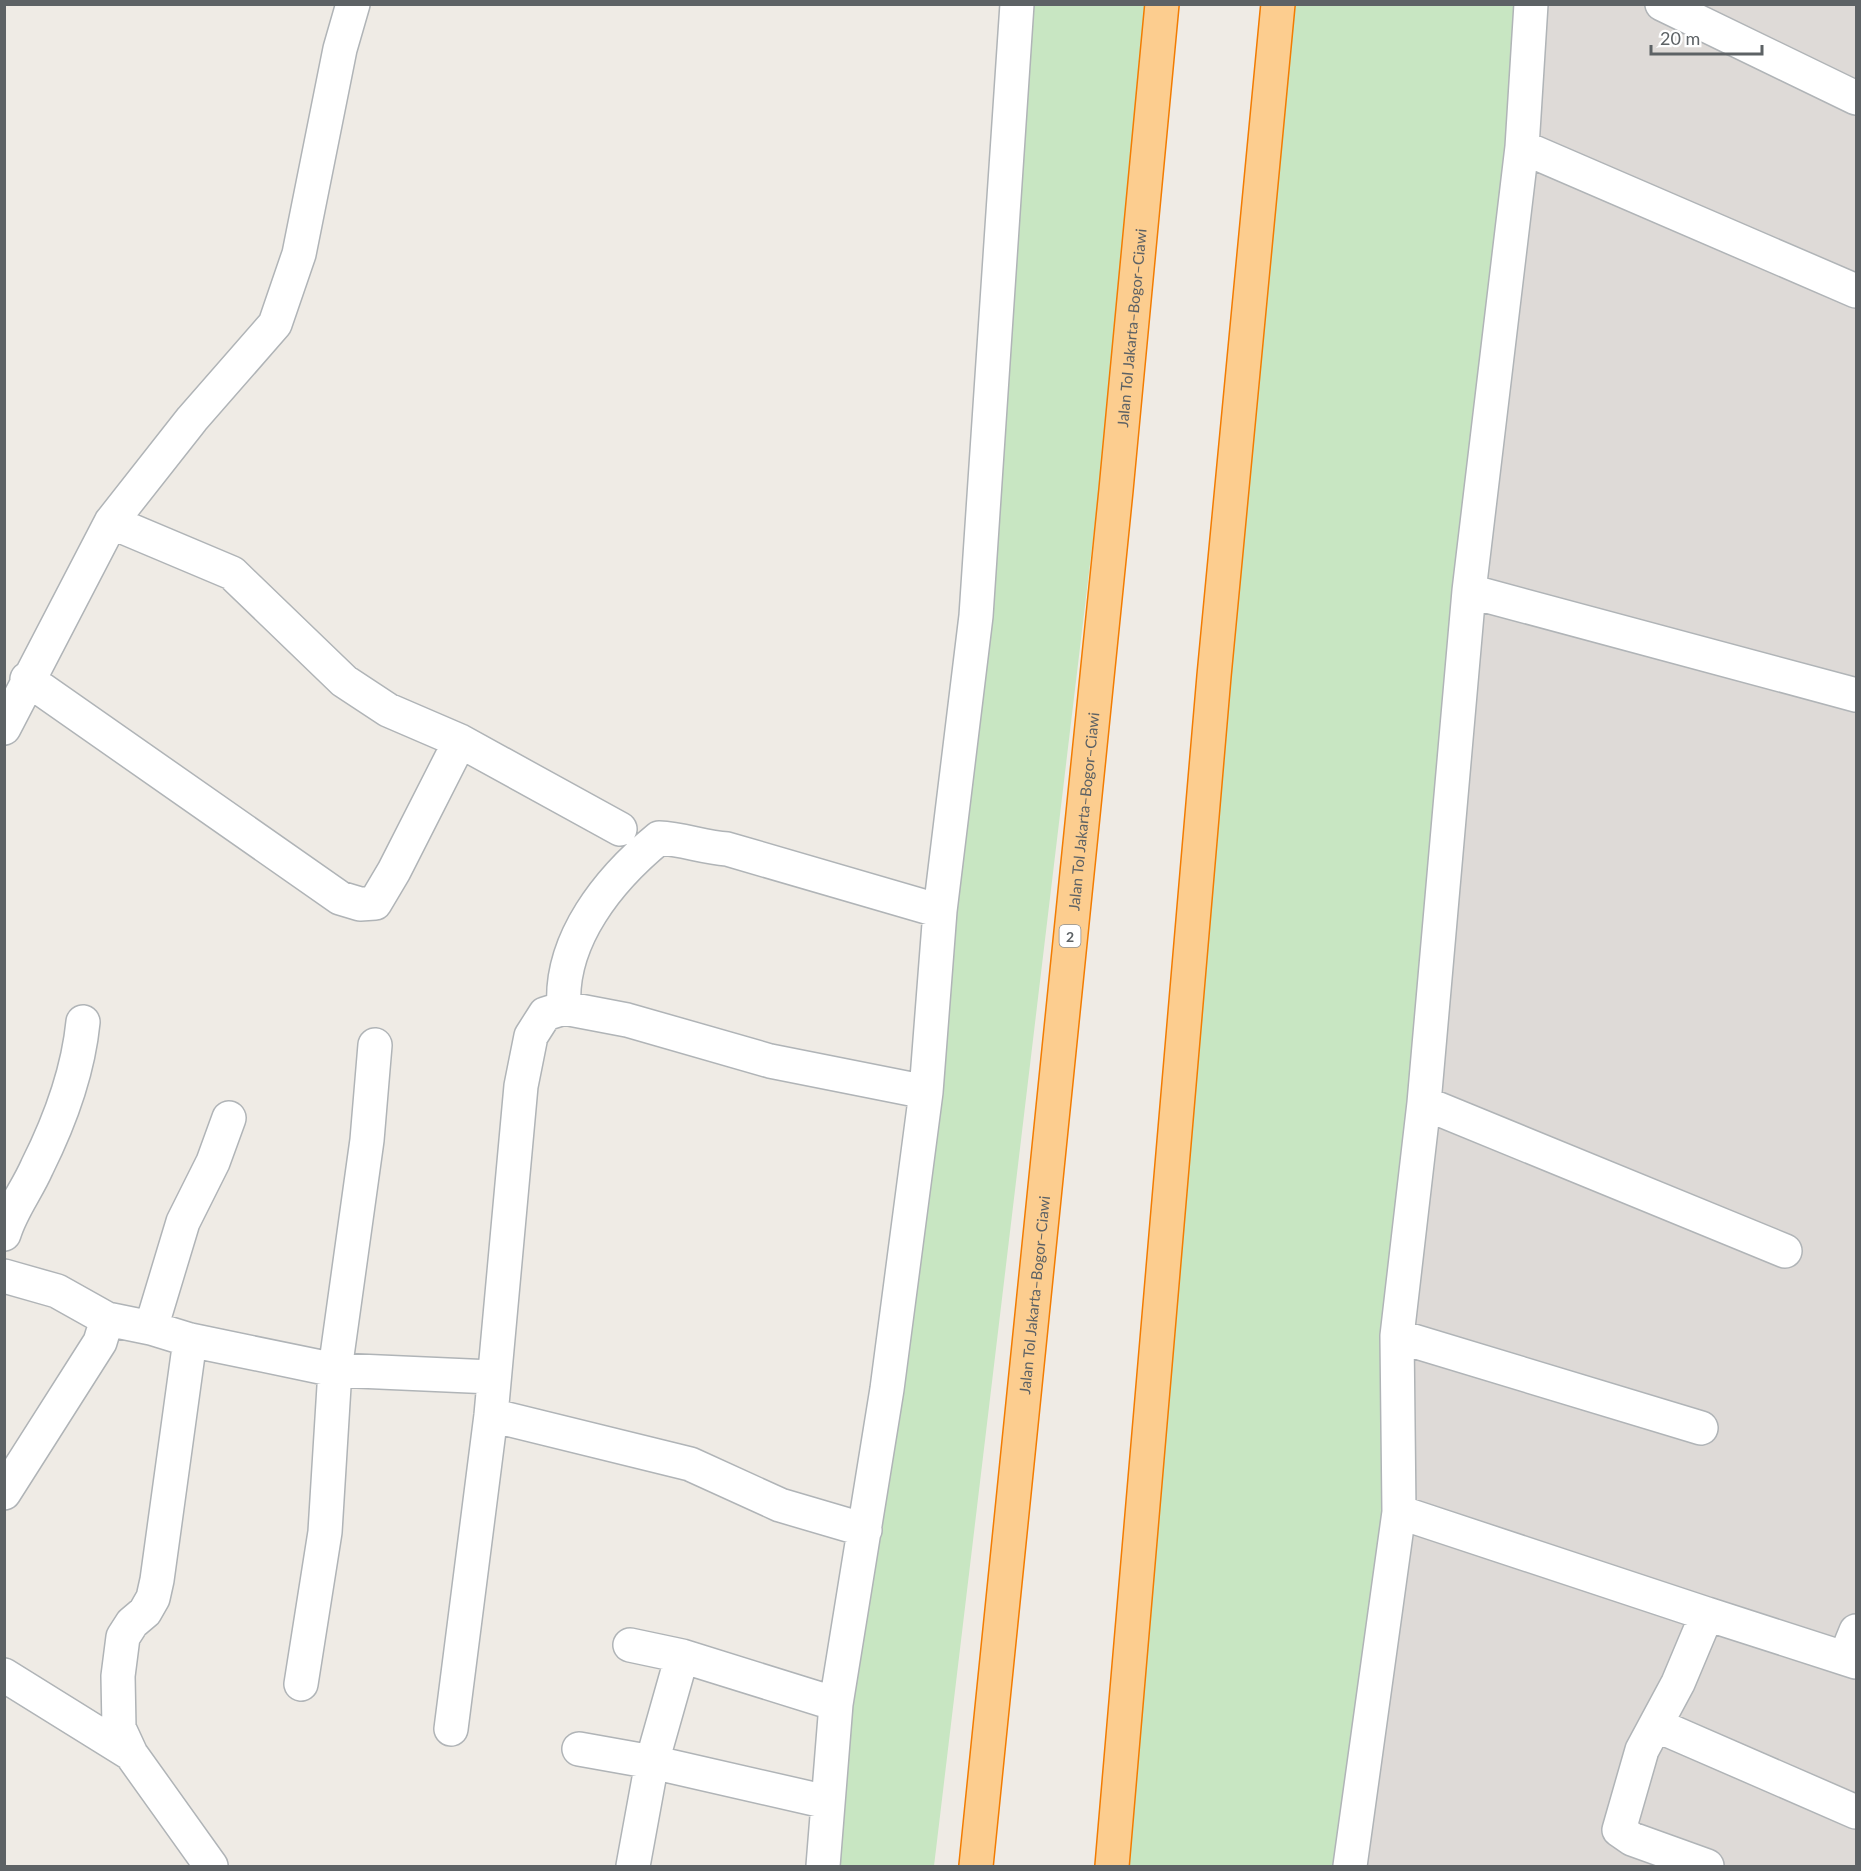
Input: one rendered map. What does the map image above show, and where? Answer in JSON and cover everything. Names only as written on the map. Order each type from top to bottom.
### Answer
[{"type":"highway","name":"Jalan Tol Jakarta–Bogor–Ciawi","points":[[976,1866],[1116,490],[1162,4]]},
{"type":"highway","points":[[1112,1866],[1214,676],[1278,4]]},
{"type":"street","points":[[4,728],[27,679],[111,522],[192,420],[275,324],[299,254],[340,49],[353,4]]},
{"type":"street","points":[[823,1866],[836,1704],[887,1389],[926,1092],[940,911],[976,616],[1017,4]]},
{"type":"street","points":[[1350,1866],[1399,1512],[1396,1336],[1424,1103],[1468,591],[1522,147],[1531,4]]},
{"type":"street","points":[[1662,4],[1857,98]]},
{"type":"street","points":[[1522,147],[1857,291]]},
{"type":"street","points":[[111,522],[232,573],[344,681],[388,710],[460,741],[620,829]]},
{"type":"street","points":[[1468,591],[1857,695]]},
{"type":"street","points":[[27,679],[340,898],[360,904],[375,903],[394,871],[460,741]]},
{"type":"street","points":[[564,1008],[564,980],[568,956],[583,928],[610,887],[640,853],[659,838],[679,839],[702,846],[727,849],[940,911]]},
{"type":"street","points":[[451,1729],[490,1415],[521,1086],[531,1036],[545,1014],[564,1008],[627,1020],[770,1061],[926,1092]]},
{"type":"street","points":[[4,1234],[37,1169],[67,1097],[80,1054],[82,1022]]},
{"type":"street","points":[[301,1684],[325,1532],[335,1370],[367,1140],[375,1045]]},
{"type":"street","points":[[1424,1103],[1785,1251]]},
{"type":"street","points":[[151,1328],[183,1221],[213,1162],[229,1118]]},
{"type":"street","points":[[4,1276],[57,1291],[107,1319],[151,1328],[190,1340],[335,1370],[492,1377]]},
{"type":"street","points":[[4,1493],[26,1454],[100,1342],[107,1319]]},
{"type":"street","points":[[1396,1336],[1701,1428]]},
{"type":"street","points":[[190,1340],[153,1598],[145,1612],[132,1623],[123,1637],[118,1676],[119,1728],[131,1754],[211,1866]]},
{"type":"street","points":[[490,1415],[690,1464],[780,1505],[865,1530]]},
{"type":"street","points":[[1399,1512],[1707,1614],[1853,1650]]},
{"type":"street","points":[[1707,1614],[1678,1683],[1642,1750],[1619,1830],[1632,1839],[1707,1866]]},
{"type":"street","points":[[630,1645],[682,1656],[836,1704]]},
{"type":"street","points":[[633,1866],[652,1762],[682,1656]]},
{"type":"street","points":[[4,1675],[131,1754]]},
{"type":"street","points":[[1656,1725],[1857,1812]]},
{"type":"street","points":[[579,1749],[652,1762],[827,1802]]},
{"type":"shaded area","points":[[1435,5],[1856,5],[1856,1866],[1307,1866]]},
{"type":"green space","points":[[1017,5],[1157,5],[934,1866],[823,1866],[926,1092]]},
{"type":"green space","points":[[1278,5],[1541,5],[1345,1866],[1112,1866]]}]
